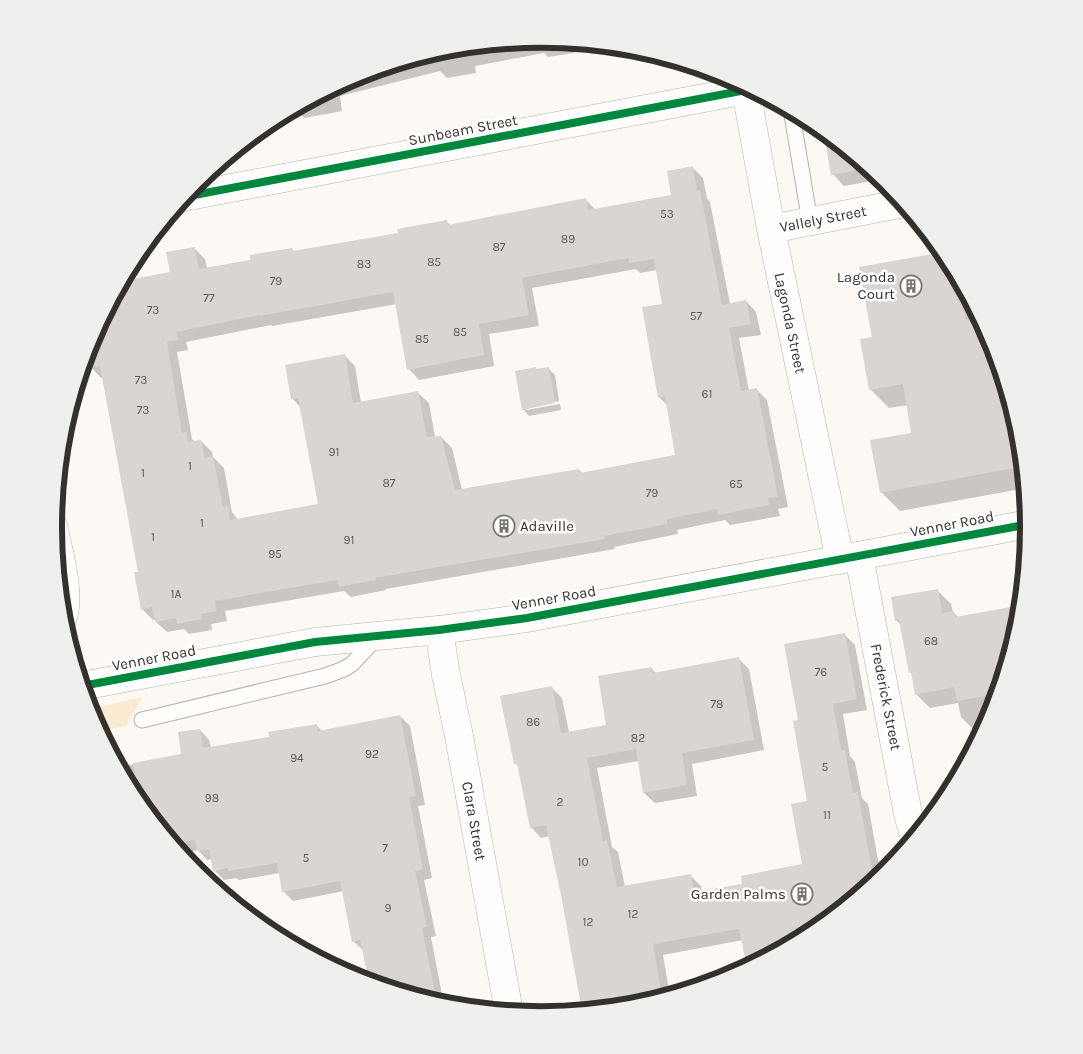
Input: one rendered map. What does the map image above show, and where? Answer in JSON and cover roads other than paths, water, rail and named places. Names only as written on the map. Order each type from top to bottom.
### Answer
[{"type":"street","name":"Sunbeam Street","points":[[196,195],[738,90]]},
{"type":"street","name":"Lagonda Street","points":[[747,94],[771,229],[849,558]]},
{"type":"street","name":"Vallely Street","points":[[771,229],[896,205]]},
{"type":"street","name":"Venner Road","points":[[88,685],[315,642],[439,630],[527,618],[1021,526]]},
{"type":"street","name":"Frederick Street","points":[[849,558],[913,830]]},
{"type":"street","name":"Clara Street","points":[[439,630],[508,1005]]},
{"type":"lane","points":[[793,119],[810,222]]},
{"type":"lane","points":[[142,720],[325,676],[352,664],[379,635]]},
{"type":"place","name":"Lagonda Court","points":[[911,286]]},
{"type":"place","name":"Adaville","points":[[504,526]]},
{"type":"place","name":"Garden Palms","points":[[802,894]]}]
